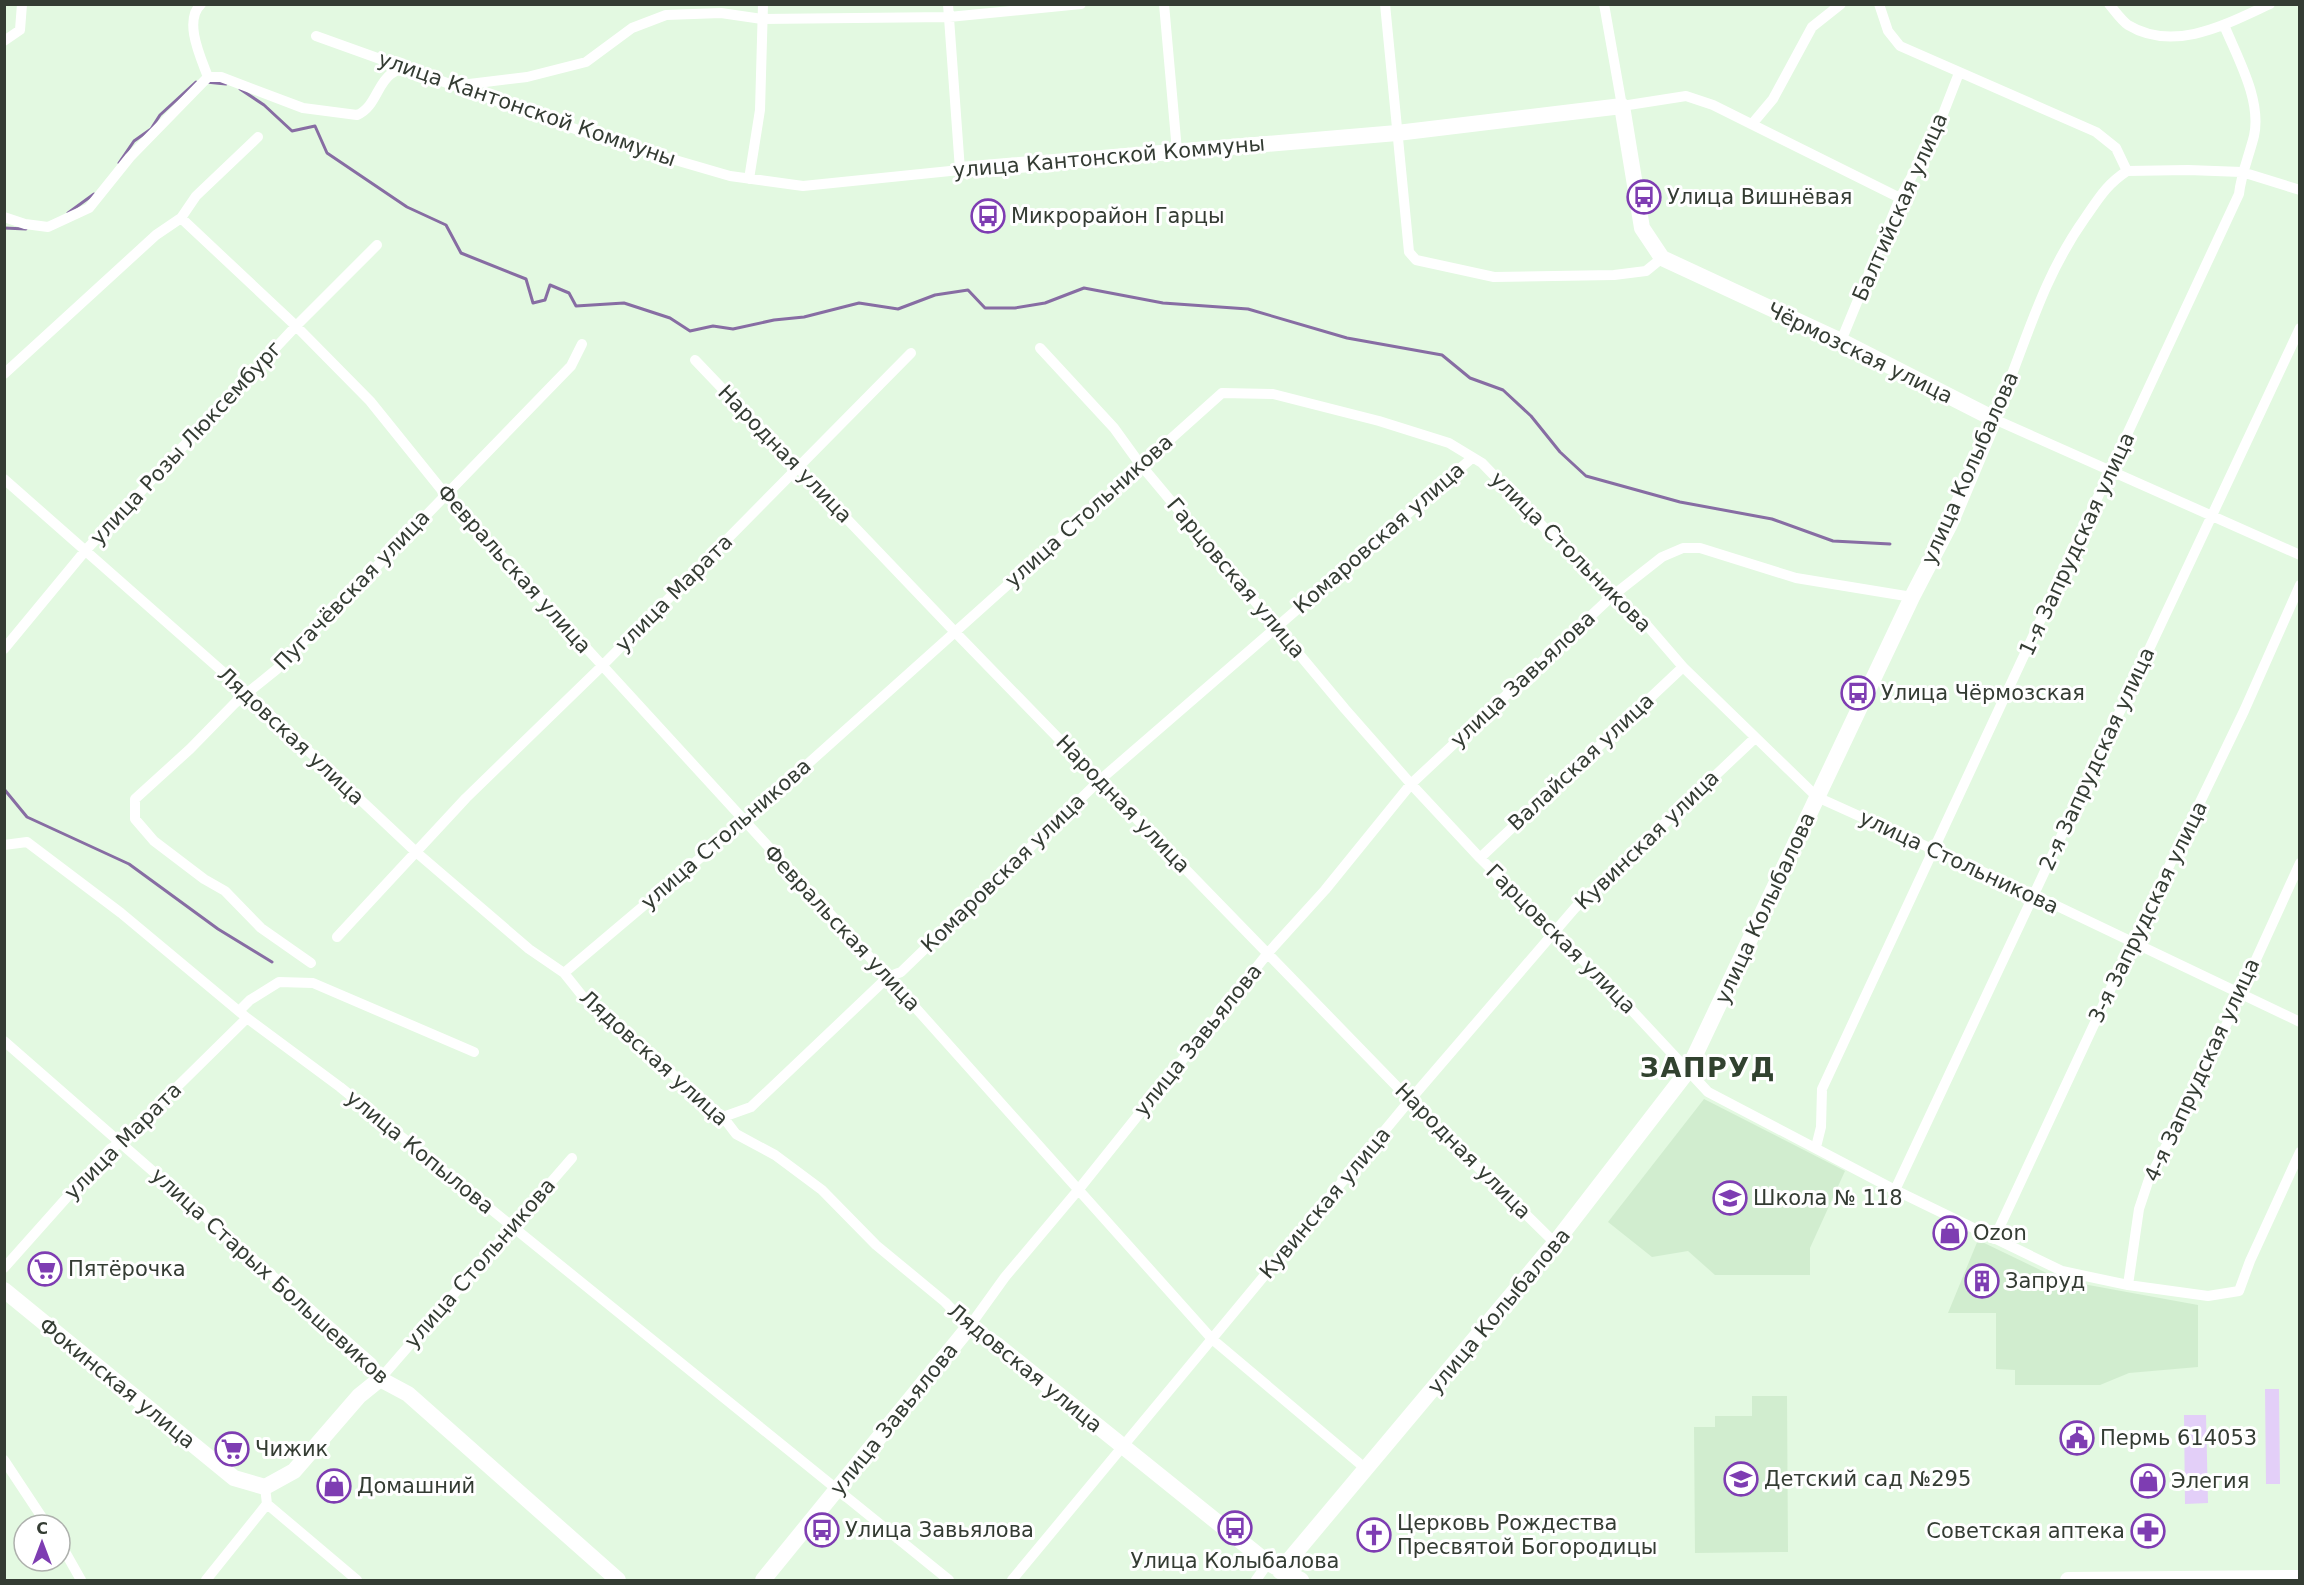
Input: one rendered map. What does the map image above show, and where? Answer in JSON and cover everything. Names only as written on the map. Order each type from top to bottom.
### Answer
[{"type":"street","points":[[4,41],[20,30],[22,4]]},
{"type":"street","points":[[201,4],[197,8],[193,26],[208,77]]},
{"type":"street","points":[[749,179],[760,110],[763,4]]},
{"type":"street","points":[[948,4],[960,170]]},
{"type":"street","points":[[458,86],[526,77],[586,62],[632,28],[666,15],[721,13],[762,19],[949,17],[1080,4]]},
{"type":"street","points":[[1164,4],[1177,151]]},
{"type":"street","points":[[1384,4],[1409,252],[1416,260],[1494,277],[1614,275],[1646,271],[1662,258],[1642,228],[1604,4]]},
{"type":"street","points":[[1752,124],[1773,99],[1812,27],[1840,4]]},
{"type":"street","points":[[1879,4],[1888,32],[1900,46],[2096,132],[2116,148],[2127,171],[2242,172],[2300,190]]},
{"type":"street","points":[[2109,4],[2128,24],[2153,35],[2175,39],[2224,25],[2270,4]]},
{"type":"street","name":"1-я Запрудская улица","points":[[1816,1147],[1821,1127],[1822,1089],[2058,577],[2075,548],[2109,469],[2126,440],[2239,194],[2242,172],[2254,134],[2252,99],[2224,25]]},
{"type":"street","name":"улица Кантонской Коммуны","points":[[316,36],[603,139],[749,179],[803,186],[960,170],[1397,133],[1686,96],[1713,105],[1900,198]]},
{"type":"street","points":[[4,217],[26,224],[48,227],[89,208],[130,157],[208,77],[221,77],[303,108],[357,115],[363,112],[376,96],[390,74],[405,68]]},
{"type":"street","name":"Балтийская улица","points":[[1841,341],[1900,198],[1935,132],[1959,73]]},
{"type":"street","points":[[4,374],[156,235],[181,218],[196,196],[258,137]]},
{"type":"street","name":"улица Колыбалова","points":[[1256,1581],[1274,1567],[1366,1469],[1555,1243],[1687,1072],[1912,597],[1950,524],[1994,419],[2038,301],[2066,244],[2109,183],[2127,171]]},
{"type":"street","name":"Февральская улица","points":[[181,218],[296,326],[370,400],[445,494],[888,977],[1212,1339],[1366,1469]]},
{"type":"street","name":"улица Розы Люксембург","points":[[4,649],[85,551],[296,326],[377,245]]},
{"type":"street","name":"Чёрмозская улица","points":[[1662,258],[1841,341],[1994,419],[2300,555]]},
{"type":"street","name":"2-я Запрудская улица","points":[[1895,1190],[2300,327]]},
{"type":"street","name":"Пугачёвская улица","points":[[311,963],[261,928],[225,891],[204,879],[154,841],[135,819],[135,799],[190,749],[235,702],[277,669],[571,366],[582,344]]},
{"type":"street","name":"Гарцовская улица","points":[[1040,348],[1114,428],[1140,464],[1345,709],[1411,784],[1480,858],[1612,989],[1708,1092],[1895,1190],[2062,1271],[2128,1285],[2208,1296],[2239,1291],[2250,1260],[2300,1152]]},
{"type":"street","name":"улица Марата","points":[[337,937],[466,798],[602,666],[911,353]]},
{"type":"street","name":"Народная улица","points":[[695,360],[955,632],[1410,1100],[1555,1243]]},
{"type":"street","name":"улица Стольникова","points":[[564,973],[744,821],[1140,464],[1222,393],[1273,394],[1379,421],[1449,442],[1482,463],[1611,597],[1645,623],[1683,667],[1817,797],[1934,849],[2300,1022]]},
{"type":"street","name":"Комаровская улица","points":[[723,1117],[752,1107],[888,977],[901,972],[1100,780],[1276,625],[1472,458]]},
{"type":"street","name":"Лядовская улица","points":[[4,479],[248,694],[416,852],[529,949],[564,973],[588,1003],[723,1117],[736,1134],[775,1155],[822,1190],[876,1245],[945,1302],[969,1327],[997,1345],[1274,1567],[1301,1581]]},
{"type":"street","name":"улица Завьялова","points":[[763,1581],[1268,952],[1325,890],[1411,784],[1611,597],[1662,557],[1683,548],[1700,548],[1796,578],[1912,597]]},
{"type":"street","name":"3-я Запрудская улица","points":[[1994,1239],[2132,943],[2244,711],[2300,585]]},
{"type":"street","name":"Валайская улица","points":[[1480,858],[1683,667]]},
{"type":"street","name":"Кувинская улица","points":[[1012,1581],[1124,1449],[1410,1100],[1575,908],[1755,738]]},
{"type":"street","name":"улица Копылова","points":[[4,845],[27,842],[121,914],[243,1015],[340,1087],[949,1581]]},
{"type":"street","name":"4-я Запрудская улица","points":[[2128,1285],[2139,1209],[2149,1179],[2207,1067],[2300,863]]},
{"type":"street","name":"улица Марата","points":[[4,1268],[110,1149],[121,1142],[243,1015],[250,1000],[279,982],[313,983],[474,1052]]},
{"type":"street","name":"улица Старых Большевиков","points":[[4,1041],[372,1363],[380,1379],[408,1394],[618,1581]]},
{"type":"street","name":"улица Стольникова","points":[[265,1487],[294,1471],[358,1396],[380,1379],[572,1158]]},
{"type":"street","name":"Фокинская улица","points":[[4,1290],[234,1478],[265,1487]]},
{"type":"street","points":[[4,1460],[39,1513]]},
{"type":"street","points":[[265,1487],[267,1504],[357,1581]]},
{"type":"street","points":[[206,1581],[267,1504]]},
{"type":"street","points":[[72,1565],[81,1581]]},
{"type":"street","points":[[2068,1581],[2300,1578]]},
{"type":"shaded area","name":"Школа № 118","points":[[1704,1099],[1845,1171],[1810,1248],[1810,1275],[1715,1275],[1688,1251],[1652,1257],[1608,1222]]},
{"type":"shaded area","points":[[1978,1240],[2061,1280],[2198,1305],[2198,1367],[2129,1373],[2100,1385],[2015,1385],[2015,1370],[1996,1369],[1996,1313],[1948,1313]]},
{"type":"shaded area","points":[[2265,1389],[2279,1389],[2280,1484],[2266,1484]]},
{"type":"shaded area","name":"Детский сад №295","points":[[1752,1396],[1787,1396],[1788,1552],[1695,1553],[1694,1427],[1715,1427],[1715,1416],[1752,1416]]},
{"type":"shaded area","points":[[2184,1415],[2206,1415],[2208,1503],[2185,1504]]},
{"type":"waterway","points":[[119,163],[134,141],[151,129],[160,115],[196,82]]},
{"type":"waterway","points":[[206,82],[226,84]]},
{"type":"waterway","points":[[240,89],[264,105],[292,131],[315,126],[327,153],[407,207],[446,225],[461,253],[526,279],[533,303],[545,300],[550,285],[569,293],[576,306],[624,303],[670,318],[690,331],[713,326],[733,329],[774,320],[804,317],[859,303],[898,309],[935,295],[968,290],[985,308],[1015,308],[1045,303],[1084,288],[1163,303],[1248,309],[1347,338],[1442,355],[1470,378],[1503,390],[1531,416],[1560,452],[1586,476],[1680,502],[1772,519],[1833,541],[1890,544]]},
{"type":"waterway","points":[[68,213],[94,194]]},
{"type":"waterway","points":[[4,228],[26,229]]},
{"type":"waterway","points":[[4,789],[27,817],[129,864],[218,929],[272,962]]},
{"type":"place","name":"Улица Вишнёвая","points":[[1644,197]]},
{"type":"place","name":"Микрорайон Гарцы","points":[[988,216]]},
{"type":"place","name":"Улица Чёрмозская","points":[[1858,693]]},
{"type":"place","name":"Школа № 118","points":[[1730,1198]]},
{"type":"place","name":"Ozon","points":[[1950,1233]]},
{"type":"place","name":"Пятёрочка","points":[[45,1269]]},
{"type":"place","name":"Запруд","points":[[1982,1281]]},
{"type":"place","name":"Пермь 614053","points":[[2077,1438]]},
{"type":"place","name":"Чижик","points":[[232,1449]]},
{"type":"place","name":"Детский сад №295","points":[[1741,1479]]},
{"type":"place","name":"Элегия","points":[[2148,1481]]},
{"type":"place","name":"Домашний","points":[[334,1486]]},
{"type":"place","name":"Улица Колыбалова","points":[[1235,1528]]},
{"type":"place","name":"Улица Завьялова","points":[[822,1530]]},
{"type":"place","name":"Советская аптека","points":[[2148,1531]]},
{"type":"place","name":"Церковь Рождества Пресвятой Богородицы","points":[[1374,1535]]},
{"type":"district","name":"ЗАПРУД","points":[[1708,1068]]}]
